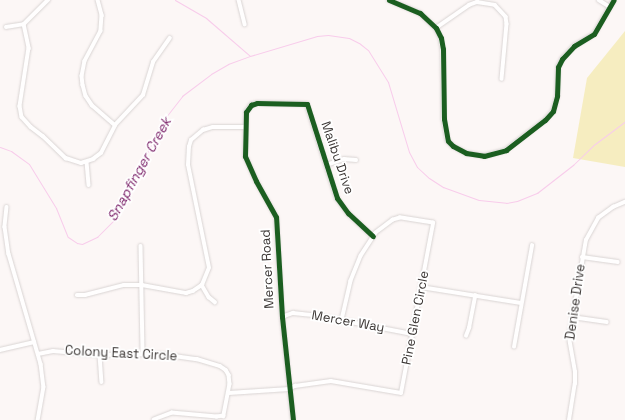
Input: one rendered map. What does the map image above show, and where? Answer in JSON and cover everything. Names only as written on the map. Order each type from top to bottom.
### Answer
[{"type":"street","points":[[6,27],[24,24],[48,0]]},
{"type":"street","points":[[98,0],[102,15],[101,30],[85,61],[82,85],[92,105],[115,125]]},
{"type":"street","points":[[239,0],[245,24]]},
{"type":"street","points":[[389,0],[399,2],[420,13],[436,28],[441,38],[443,49],[444,119],[448,141],[452,146],[466,154],[484,156],[506,150],[545,120],[553,111],[557,96],[558,67],[562,59],[574,46],[594,34],[614,0]]},
{"type":"street","points":[[598,0],[610,7]]},
{"type":"street","points":[[436,28],[477,2],[495,5],[506,17],[507,24],[502,79]]},
{"type":"street","points":[[24,24],[29,48],[20,106],[22,117],[66,158],[76,162],[87,162],[101,152],[115,125],[143,95],[153,62],[170,38]]},
{"type":"street","name":"Mercer Road","points":[[278,103],[257,103],[250,105],[246,112],[245,156],[256,181],[276,217],[282,317],[292,420]]},
{"type":"street","name":"Malibu Drive","points":[[278,103],[307,104],[333,188],[342,205],[373,236]]},
{"type":"street","points":[[77,294],[93,293],[124,286],[142,285],[186,293],[198,289],[206,280],[209,268],[188,165],[191,140],[203,130],[213,127],[245,127]]},
{"type":"street","points":[[326,165],[344,159],[356,160]]},
{"type":"street","points":[[87,162],[89,185]]},
{"type":"street","name":"Denise Drive","points":[[569,420],[575,384],[575,372],[569,338],[586,240],[598,218],[613,207],[625,202]]},
{"type":"street","points":[[7,207],[5,227],[9,254],[38,354],[44,387],[38,420]]},
{"type":"street","name":"Pine Glen Circle","points":[[229,393],[289,389],[295,386],[331,381],[401,394],[433,223],[400,218],[384,226],[373,236],[351,281],[342,319]]},
{"type":"street","points":[[141,246],[143,354]]},
{"type":"street","points":[[514,347],[532,246]]},
{"type":"street","points":[[582,257],[618,262]]},
{"type":"street","points":[[202,285],[209,297],[215,302]]},
{"type":"street","points":[[421,288],[522,304]]},
{"type":"street","points":[[466,336],[475,296]]},
{"type":"street","name":"Mercer Way","points":[[282,317],[293,313],[342,319],[413,334]]},
{"type":"street","points":[[572,317],[607,322]]},
{"type":"street","points":[[0,350],[34,342]]},
{"type":"street","name":"Colony East Circle","points":[[38,354],[53,351],[100,355],[160,354],[197,359],[220,366],[226,370],[229,375],[229,393],[225,414],[221,417],[172,413],[154,420]]},
{"type":"street","points":[[100,355],[102,382]]},
{"type":"shaded area","points":[[625,31],[625,167],[573,158],[587,78]]},
{"type":"waterway","points":[[175,0],[206,18],[250,56]]},
{"type":"waterway","name":"Snapfinger Creek","points":[[0,147],[11,151],[29,164],[56,208],[68,237],[77,243],[82,244],[97,237],[116,218],[162,122],[182,96],[211,74],[228,64],[317,36],[328,35],[349,38],[368,50],[388,82],[409,152],[417,167],[429,178],[443,187],[479,200],[506,203],[517,201],[537,193],[625,121]]},
{"type":"cycle path","points":[[389,0],[420,13],[436,28],[441,38],[443,49],[444,119],[448,141],[453,146],[466,153],[484,156],[506,150],[545,120],[553,111],[557,96],[558,67],[562,59],[574,46],[594,34],[614,0]]},
{"type":"cycle path","points":[[293,420],[282,317],[276,217],[256,181],[245,156],[246,112],[251,105],[257,103],[307,104],[337,198],[348,213],[373,236]]}]
